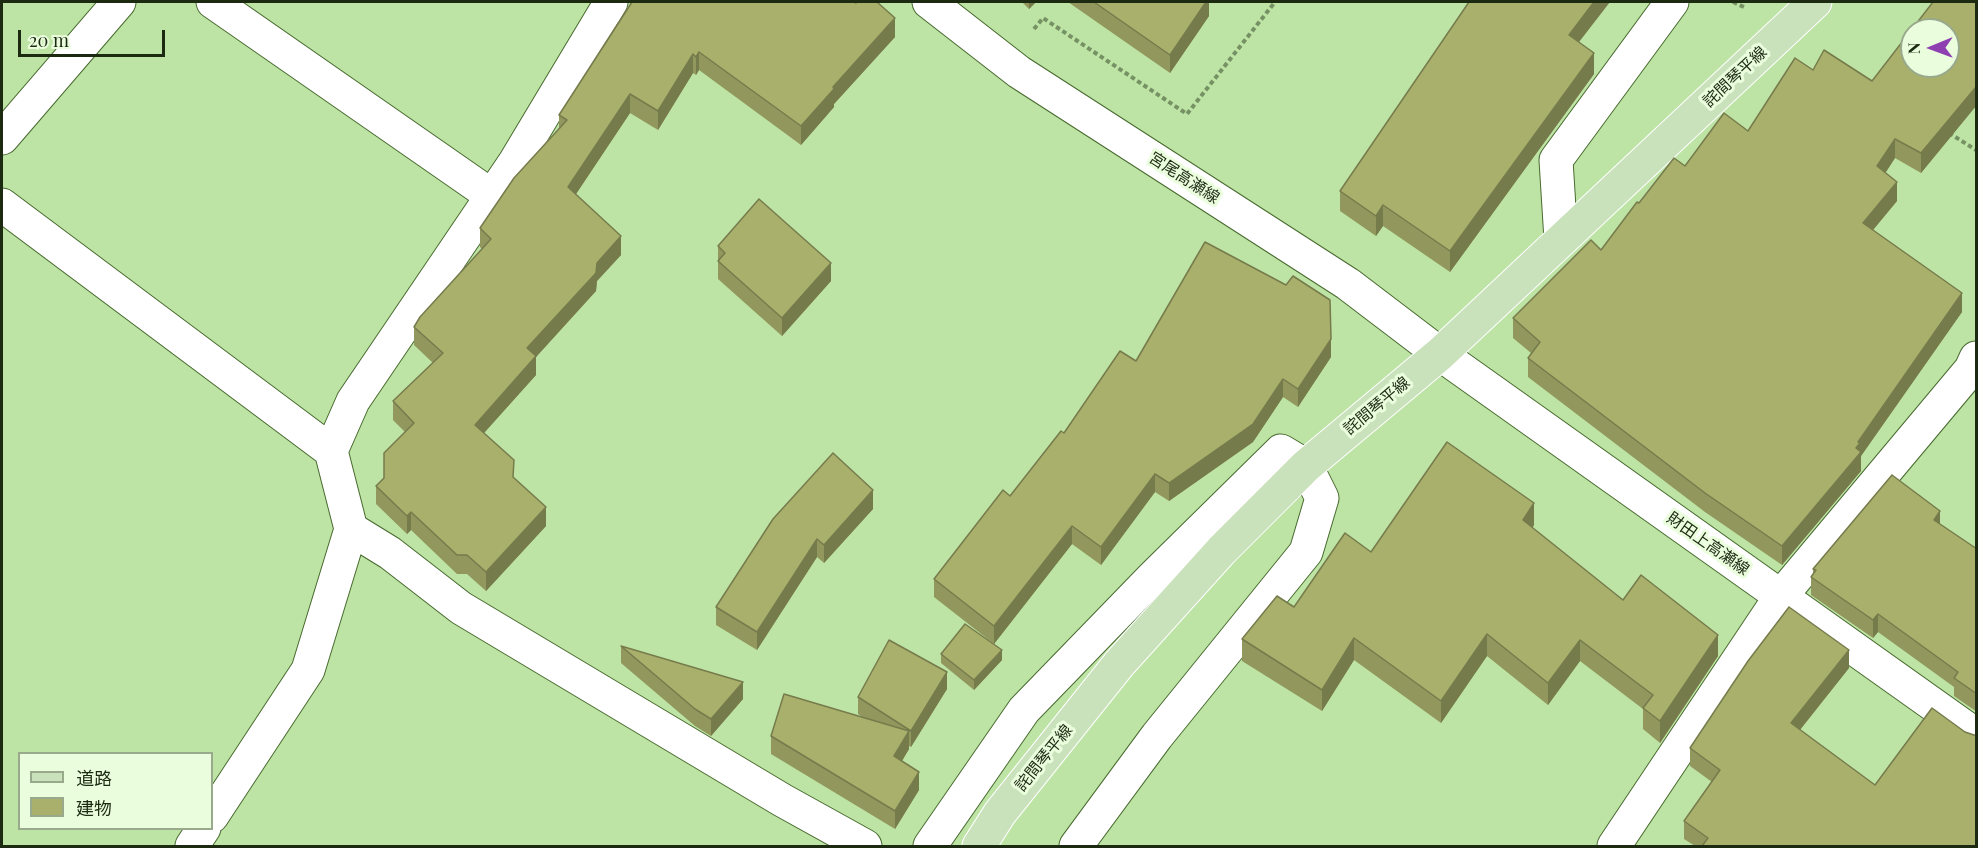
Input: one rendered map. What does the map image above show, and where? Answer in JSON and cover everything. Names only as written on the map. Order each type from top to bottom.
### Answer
[{"type":"main road","name":"詫間琴平線","points":[[979,846],[1000,813],[1119,664],[1221,551],[1306,466],[1440,354],[1815,2]]},
{"type":"street","points":[[2,138],[119,2]]},
{"type":"street","points":[[213,2],[492,196]]},
{"type":"street","points":[[213,814],[308,670],[351,529],[331,451],[353,401],[515,162],[611,2]]},
{"type":"street","name":"宮尾高瀬線","points":[[929,2],[1004,60],[1348,284],[1440,354]]},
{"type":"street","points":[[1561,240],[1556,160],[1672,2]]},
{"type":"street","points":[[2,205],[331,451]]},
{"type":"street","name":"財田上高瀬線","points":[[1440,354],[1977,735]]},
{"type":"street","points":[[1614,846],[1781,596],[1971,369],[1977,358]]},
{"type":"street","points":[[930,846],[1024,710],[1153,577],[1281,451],[1306,466],[1322,498],[1306,552],[1157,736],[1076,846]]},
{"type":"street","points":[[351,529],[390,553],[461,608],[782,800],[865,846]]},
{"type":"street","points":[[192,846],[203,830]]},
{"type":"path","points":[[1004,60],[1043,18],[1187,114],[1275,2]]},
{"type":"path","points":[[1946,131],[1977,150]]},
{"type":"building","points":[[632,2],[877,2],[895,18],[801,126],[699,52],[696,57],[693,54],[658,111],[630,94],[568,187],[621,236],[597,263],[596,273],[527,348],[536,356],[475,425],[514,460],[513,477],[546,507],[486,572],[467,555],[457,555],[411,512],[407,516],[376,486],[384,478],[384,453],[414,423],[393,401],[443,353],[414,327],[420,317],[491,239],[480,228],[514,178],[567,120],[559,115]]},
{"type":"building","points":[[1094,2],[1206,2],[1170,55]]},
{"type":"building","points":[[1469,2],[1594,2],[1569,35],[1594,53],[1450,251],[1383,205],[1376,216],[1340,191]]},
{"type":"building","points":[[1933,2],[1977,2],[1977,88],[1921,153],[1895,139],[1877,166],[1897,182],[1863,223],[1962,293],[1858,442],[1860,443],[1856,448],[1861,452],[1782,546],[1705,493],[1528,358],[1540,342],[1513,318],[1591,240],[1601,250],[1674,158],[1685,166],[1724,113],[1748,131],[1795,58],[1813,70],[1824,50],[1872,81],[1900,45],[1900,78],[1960,78],[1960,18],[1921,18]]},
{"type":"building","points":[[759,199],[831,263],[782,318],[718,261],[725,253],[718,246]]},
{"type":"building","points":[[1205,242],[1286,285],[1293,276],[1330,300],[1331,339],[1298,389],[1283,379],[1253,424],[1169,483],[1155,474],[1101,547],[1072,526],[994,626],[934,579],[1003,490],[1010,496],[1061,431],[1064,433],[1120,351],[1136,361]]},
{"type":"building","points":[[1447,442],[1534,503],[1523,520],[1623,600],[1641,575],[1718,635],[1660,721],[1643,708],[1653,695],[1580,640],[1548,683],[1487,634],[1441,701],[1354,638],[1322,690],[1242,639],[1277,596],[1294,607],[1345,533],[1371,552]]},
{"type":"building","points":[[833,453],[873,490],[824,545],[817,539],[757,632],[716,607],[773,519]]},
{"type":"building","points":[[1892,475],[1940,511],[1934,520],[1977,549],[1977,694],[1954,678],[1958,672],[1878,614],[1873,620],[1811,577],[1816,570],[1813,569]]},
{"type":"building","points":[[1789,607],[1849,650],[1791,723],[1875,785],[1932,708],[1965,732],[1977,735],[1977,846],[1702,846],[1708,838],[1684,821],[1720,770],[1690,748],[1748,661]]},
{"type":"building","points":[[965,624],[1002,650],[974,680],[941,654]]},
{"type":"building","points":[[889,640],[947,672],[911,731],[858,697]]},
{"type":"building","points":[[621,646],[743,682],[711,719],[695,709]]},
{"type":"building","points":[[784,694],[909,731],[894,756],[919,772],[895,811],[771,736]]}]
